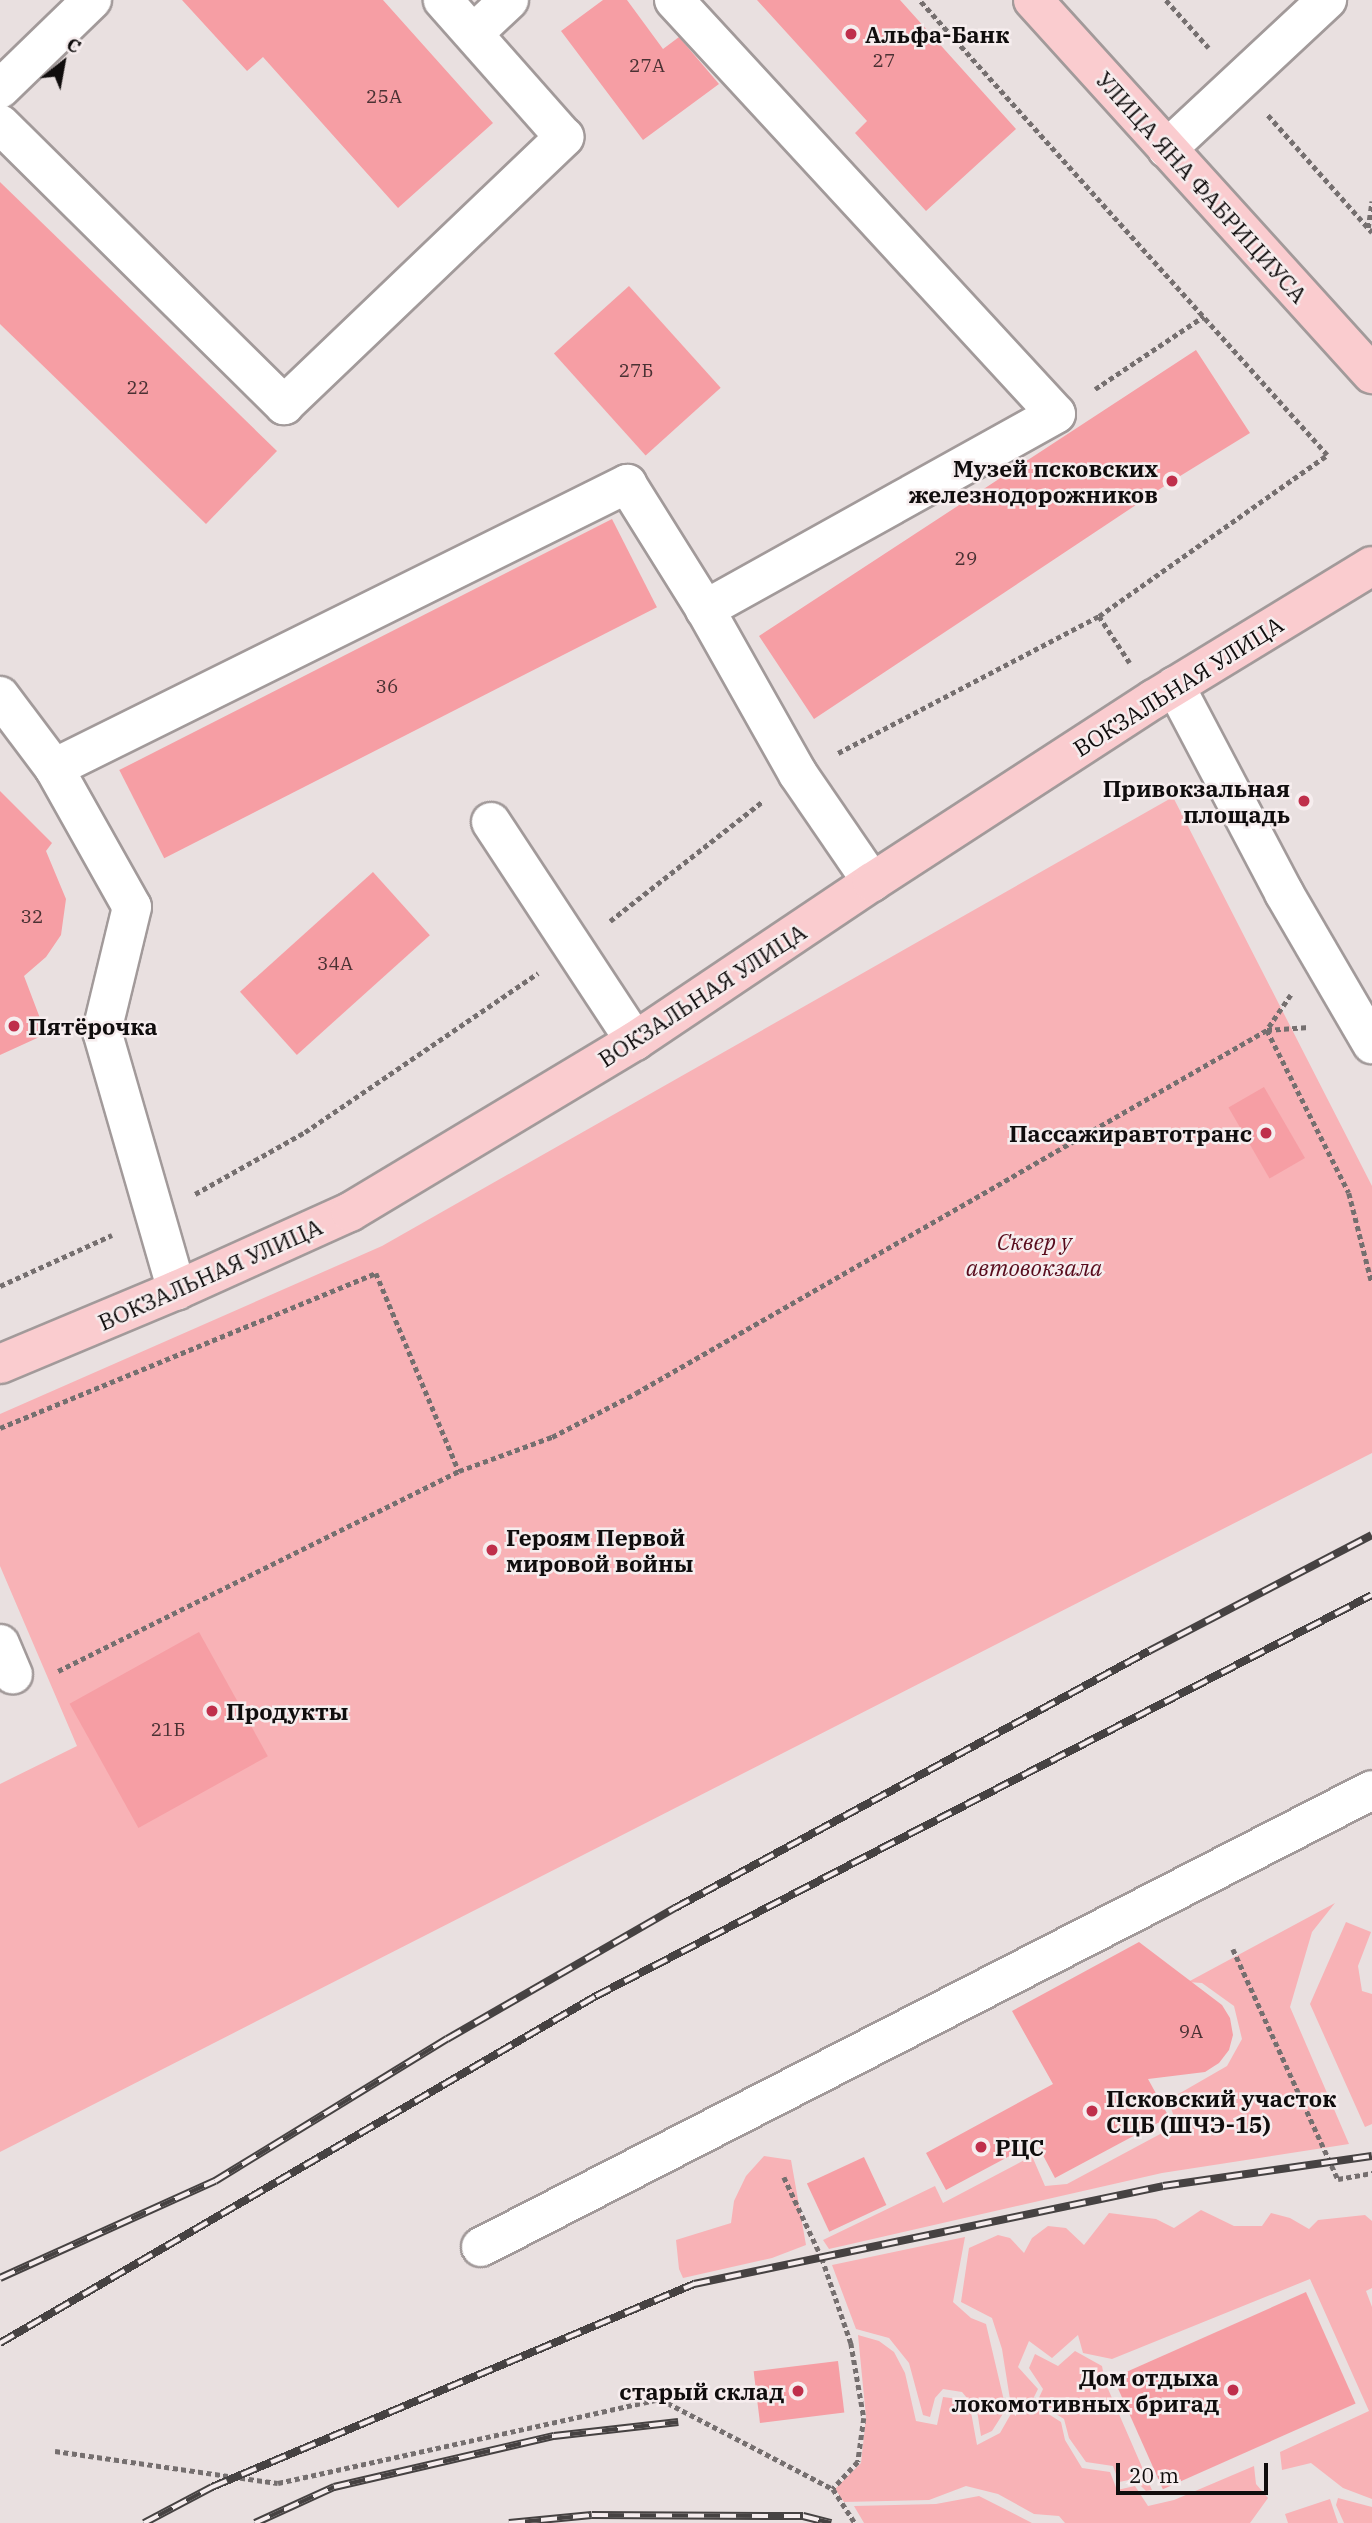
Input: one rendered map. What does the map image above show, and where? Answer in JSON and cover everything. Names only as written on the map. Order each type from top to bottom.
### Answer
[{"type":"main road","name":"УЛИЦА ЯНА ФАБРИЦИУСА","points":[[1033,0],[1372,374]]},
{"type":"main road","name":"ВОКЗАЛЬНАЯ УЛИЦА","points":[[0,1364],[177,1290],[349,1212],[635,1041],[872,881],[1175,686],[1372,566]]},
{"type":"lane","points":[[0,89],[92,0]]},
{"type":"lane","points":[[0,124],[284,405],[564,137],[443,0]]},
{"type":"lane","points":[[474,33],[509,0]]},
{"type":"lane","points":[[674,0],[1056,414],[705,609]]},
{"type":"lane","points":[[1167,149],[1327,0]]},
{"type":"lane","points":[[54,768],[627,484],[705,609],[798,774],[872,881]]},
{"type":"lane","points":[[1175,686],[1284,893],[1372,1044]]},
{"type":"lane","points":[[0,696],[54,768],[132,907],[102,1031],[177,1290]]},
{"type":"lane","points":[[491,822],[635,1041]]},
{"type":"lane","points":[[481,2247],[1372,1790]]},
{"type":"path","points":[[0,1286],[155,1216],[305,1132],[573,949],[798,774],[1099,617],[1327,455],[919,0]]},
{"type":"path","points":[[1368,228],[1372,201]]},
{"type":"path","points":[[1056,414],[1205,316]]},
{"type":"path","points":[[20,1665],[459,1471],[552,1437],[636,1393],[1267,1030],[1315,1027]]},
{"type":"path","points":[[1267,1030],[1349,1193],[1372,1283]]},
{"type":"path","points":[[0,1428],[376,1273],[459,1471]]},
{"type":"path","points":[[1233,1949],[1338,2179],[1372,2173]]},
{"type":"path","points":[[784,2176],[822,2258],[851,2343],[864,2418],[858,2462],[833,2489]]},
{"type":"path","points":[[55,2451],[278,2483],[660,2399],[833,2489],[855,2523]]},
{"type":"green space","name":"Сквер у автовокзала","points":[[1173,797],[1372,1186],[1372,1453],[0,2152],[0,1784],[77,1746],[0,1566],[0,1414],[382,1246]]},
{"type":"green space","points":[[1335,1903],[1312,1932],[1290,2007],[1349,2144],[1162,2173],[829,2249],[823,2240],[935,2186],[943,2203],[1032,2156],[1045,2186],[1067,2184],[1177,2125],[1168,2100],[1227,2066],[1242,2039],[1234,2006],[1202,1983],[1188,1982]]},
{"type":"green space","points":[[1346,1922],[1371,1932],[1358,1966],[1362,1991],[1372,1994],[1372,2124],[1365,2127],[1310,2004]]},
{"type":"green space","points":[[764,2156],[791,2160],[806,2245],[772,2258],[683,2278],[679,2269],[676,2240],[731,2223],[734,2201],[746,2176]]},
{"type":"green space","points":[[1201,2210],[1234,2226],[1262,2226],[1271,2213],[1290,2218],[1309,2229],[1318,2220],[1365,2215],[1372,2221],[1372,2288],[1366,2291],[1372,2307],[1372,2499],[1343,2488],[1311,2463],[1282,2470],[1280,2452],[1369,2411],[1310,2279],[1112,2359],[1083,2353],[1078,2335],[1052,2358],[1029,2341],[1018,2367],[1038,2389],[1031,2403],[1061,2422],[1065,2440],[1082,2468],[1110,2472],[1117,2490],[1135,2486],[1148,2506],[1174,2500],[1254,2466],[1256,2484],[1268,2498],[1250,2523],[1065,2523],[1059,2516],[1034,2514],[998,2494],[966,2486],[929,2500],[844,2502],[835,2489],[861,2463],[866,2417],[858,2335],[879,2341],[894,2352],[905,2373],[916,2421],[937,2425],[943,2397],[958,2399],[971,2412],[977,2445],[1000,2433],[1012,2412],[1002,2349],[992,2318],[961,2302],[969,2248],[998,2235],[1010,2238],[1024,2253],[1032,2238],[1048,2226],[1066,2228],[1084,2245],[1109,2213],[1156,2219],[1174,2228]]},
{"type":"green space","points":[[965,2237],[953,2302],[971,2318],[986,2324],[1006,2409],[992,2431],[981,2436],[977,2410],[962,2392],[943,2389],[935,2398],[930,2417],[923,2415],[909,2363],[889,2338],[856,2329],[832,2265]]},
{"type":"green space","points":[[1075,2351],[1102,2366],[1105,2382],[1152,2490],[1146,2491],[1134,2479],[1119,2482],[1113,2466],[1086,2462],[1069,2438],[1064,2419],[1037,2402],[1043,2389],[1029,2368],[1035,2354],[1058,2366]]},
{"type":"green space","points":[[979,2496],[1032,2523],[864,2523],[854,2506],[936,2504]]},
{"type":"green space","points":[[1338,2498],[1372,2507],[1372,2523],[1344,2523],[1336,2505]]},
{"type":"green space","points":[[1330,2499],[1338,2523],[1288,2523],[1285,2514]]},
{"type":"building","points":[[182,0],[383,0],[493,123],[398,208],[263,57],[247,71]]},
{"type":"building","points":[[603,0],[627,0],[663,49],[679,37],[719,84],[643,140],[561,31]]},
{"type":"building","points":[[757,0],[900,0],[1016,129],[926,211],[855,133],[867,121]]},
{"type":"building","points":[[0,182],[277,451],[206,524],[0,324]]},
{"type":"building","points":[[629,286],[721,388],[646,455],[554,354]]},
{"type":"building","points":[[1196,350],[1250,433],[1172,481],[814,719],[759,636]]},
{"type":"building","points":[[612,519],[657,607],[164,858],[119,770]]},
{"type":"building","points":[[0,791],[52,843],[46,851],[66,899],[61,935],[46,957],[24,976],[46,1034],[0,1055]]},
{"type":"building","points":[[373,872],[430,935],[297,1055],[240,992]]},
{"type":"building","name":"Пассажиравтотранс","points":[[1264,1087],[1305,1158],[1269,1179],[1228,1108]]},
{"type":"building","points":[[199,1632],[268,1756],[138,1828],[70,1704]]},
{"type":"building","points":[[1139,1942],[1222,2005],[1230,2018],[1233,2035],[1229,2050],[1219,2063],[1205,2072],[1148,2079],[1169,2117],[1055,2178],[1036,2142],[946,2190],[926,2153],[1053,2084],[1012,2011]]},
{"type":"building","points":[[864,2157],[886,2205],[829,2232],[807,2184]]},
{"type":"building","name":"Дом отдыха локомотивных бригад","points":[[1306,2292],[1356,2403],[1163,2489],[1113,2378]]},
{"type":"building","name":"старый склад","points":[[838,2361],[844,2413],[760,2423],[754,2371]]},
{"type":"railway","points":[[0,2278],[215,2181],[447,2039],[675,1908],[1149,1651],[1372,1535]]},
{"type":"railway","points":[[0,2343],[596,1996],[1372,1595]]},
{"type":"railway","points":[[144,2523],[212,2487],[694,2284],[1163,2186],[1372,2156]]},
{"type":"railway","points":[[255,2523],[334,2487],[554,2436],[678,2422]]},
{"type":"railway","points":[[509,2523],[592,2515],[803,2516],[831,2523]]},
{"type":"place","name":"Альфа-Банк","points":[[851,34]]},
{"type":"place","name":"Музей псковских железнодорожников","points":[[1172,481]]},
{"type":"place","name":"Привокзальная площадь","points":[[1304,801]]},
{"type":"place","name":"Пятёрочка","points":[[14,1026]]},
{"type":"place","name":"Пассажиравтотранс","points":[[1266,1133]]},
{"type":"place","name":"Героям Первой мировой войны","points":[[492,1550]]},
{"type":"place","name":"Продукты","points":[[212,1711]]},
{"type":"place","name":"Псковский участок СЦБ (ШЧЭ-15)","points":[[1092,2111]]},
{"type":"place","name":"РЦС","points":[[981,2147]]},
{"type":"place","name":"Дом отдыха локомотивных бригад","points":[[1233,2390]]},
{"type":"place","name":"старый склад","points":[[798,2391]]}]
